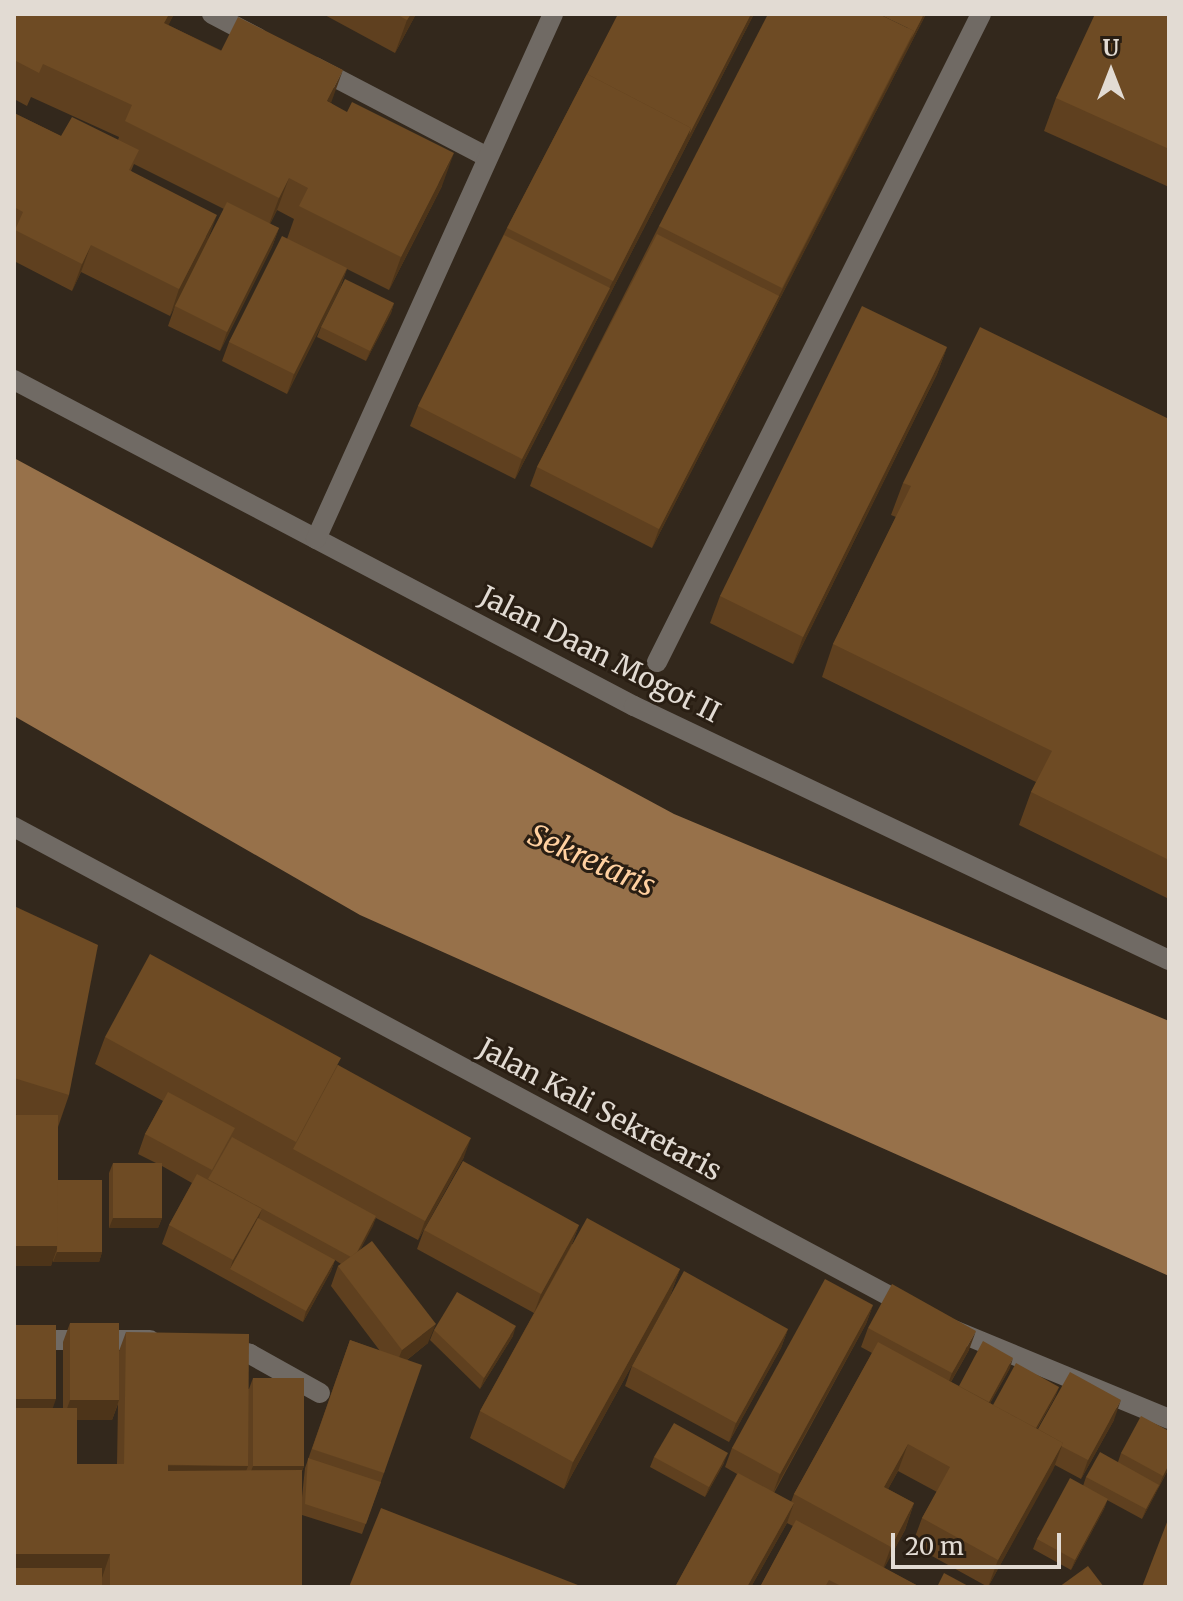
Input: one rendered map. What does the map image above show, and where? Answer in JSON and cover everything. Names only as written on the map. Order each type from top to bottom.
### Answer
[{"type":"street","points":[[212,14],[485,156]]},
{"type":"street","points":[[316,539],[485,156],[553,14]]},
{"type":"street","points":[[657,662],[981,14]]},
{"type":"street","name":"Jalan Daan Mogot II","points":[[14,380],[634,706],[1169,960]]},
{"type":"street","name":"Jalan Kali Sekretaris","points":[[14,827],[955,1331],[1169,1419]]},
{"type":"street","points":[[14,1340],[169,1341]]},
{"type":"street","points":[[206,1344],[250,1354],[320,1393]]},
{"type":"water","name":"Sekretaris","points":[[14,458],[674,814],[1169,1021],[1169,1276],[360,915],[14,716]]},
{"type":"building","points":[[14,14],[169,14],[164,23],[221,51],[238,17],[343,70],[327,101],[347,112],[352,102],[454,153],[401,257],[299,206],[308,188],[289,178],[279,198],[125,121],[132,105],[43,64],[39,73],[14,60]]},
{"type":"building","points":[[396,14],[411,14],[407,20]]},
{"type":"building","points":[[618,14],[751,14],[689,135],[691,128],[587,74]]},
{"type":"building","points":[[768,14],[879,14],[914,31],[782,288],[659,226]]},
{"type":"building","points":[[879,14],[924,14],[911,39],[914,31]]},
{"type":"building","points":[[1095,14],[1169,14],[1169,149],[1056,98]]},
{"type":"building","points":[[587,74],[691,128],[613,281],[507,228]]},
{"type":"building","points":[[14,113],[61,136],[72,117],[139,150],[129,170],[217,215],[179,289],[91,245],[82,264],[15,230],[23,212],[14,207]]},
{"type":"building","points":[[227,202],[279,228],[227,332],[175,306]]},
{"type":"building","points":[[657,234],[779,296],[659,529],[537,467]]},
{"type":"building","points":[[504,235],[610,288],[522,459],[418,406]]},
{"type":"building","points":[[282,236],[347,268],[294,374],[229,342]]},
{"type":"building","points":[[345,279],[394,303],[370,351],[321,327]]},
{"type":"building","points":[[862,306],[947,347],[803,637],[720,596]]},
{"type":"building","points":[[980,327],[1169,419],[1169,860],[1031,792],[1052,751],[833,644],[911,486],[903,483]]},
{"type":"building","points":[[14,906],[98,945],[69,1095],[14,1078]]},
{"type":"building","points":[[150,954],[341,1058],[296,1142],[105,1037]]},
{"type":"building","points":[[338,1065],[471,1138],[425,1221],[293,1149]]},
{"type":"building","points":[[168,1092],[235,1128],[212,1170],[145,1134]]},
{"type":"building","points":[[14,1115],[58,1115],[58,1246],[14,1246]]},
{"type":"building","points":[[232,1137],[376,1216],[357,1252],[351,1257],[208,1179]]},
{"type":"building","points":[[463,1161],[579,1225],[541,1294],[424,1230]]},
{"type":"building","points":[[113,1163],[162,1163],[162,1218],[113,1218]]},
{"type":"building","points":[[197,1174],[262,1209],[233,1260],[169,1225]]},
{"type":"building","points":[[58,1180],[102,1180],[102,1252],[57,1252]]},
{"type":"building","points":[[258,1218],[335,1260],[306,1311],[230,1269]]},
{"type":"building","points":[[587,1218],[680,1269],[573,1462],[480,1411]]},
{"type":"building","points":[[372,1241],[436,1324],[402,1350],[338,1266]]},
{"type":"building","points":[[684,1271],[788,1329],[736,1423],[632,1366]]},
{"type":"building","points":[[825,1279],[873,1305],[780,1474],[732,1448]]},
{"type":"building","points":[[892,1284],[976,1331],[952,1373],[868,1328]]},
{"type":"building","points":[[457,1292],[516,1326],[484,1378],[434,1330]]},
{"type":"building","points":[[70,1323],[119,1323],[119,1400],[70,1400]]},
{"type":"building","points":[[14,1325],[56,1325],[56,1399],[14,1399]]},
{"type":"building","points":[[126,1332],[249,1334],[248,1466],[124,1464]]},
{"type":"building","points":[[350,1340],[422,1365],[384,1473],[312,1449]]},
{"type":"building","points":[[983,1341],[1013,1358],[989,1402],[959,1386]]},
{"type":"building","points":[[878,1342],[1063,1443],[998,1560],[922,1518],[950,1467],[908,1444],[884,1487],[914,1503],[891,1547],[794,1494]]},
{"type":"building","points":[[1016,1363],[1059,1387],[1036,1428],[993,1405]]},
{"type":"building","points":[[1070,1372],[1121,1400],[1088,1460],[1038,1429]]},
{"type":"building","points":[[253,1378],[304,1378],[304,1466],[253,1466]]},
{"type":"building","points":[[14,1408],[77,1408],[77,1464],[14,1464]]},
{"type":"building","points":[[1141,1416],[1169,1431],[1169,1464],[1163,1476],[1121,1453]]},
{"type":"building","points":[[674,1423],[728,1453],[709,1487],[654,1457]]},
{"type":"building","points":[[1100,1452],[1159,1485],[1146,1509],[1086,1477]]},
{"type":"building","points":[[308,1458],[381,1482],[366,1524],[305,1504]]},
{"type":"building","points":[[14,1464],[168,1464],[168,1587],[110,1587],[110,1554],[14,1554]]},
{"type":"building","points":[[302,1470],[302,1587],[168,1587],[168,1471]]},
{"type":"building","points":[[738,1473],[794,1503],[747,1587],[675,1587]]},
{"type":"building","points":[[1070,1478],[1108,1499],[1075,1560],[1037,1539]]},
{"type":"building","points":[[381,1508],[583,1587],[349,1587]]},
{"type":"building","points":[[1169,1517],[1169,1587],[1142,1587]]},
{"type":"building","points":[[796,1520],[920,1587],[843,1587],[829,1580],[825,1587],[760,1587]]},
{"type":"building","points":[[1088,1566],[1104,1587],[1059,1587]]},
{"type":"building","points":[[14,1568],[102,1568],[102,1587],[14,1587]]},
{"type":"building","points":[[944,1573],[970,1587],[937,1587]]}]
